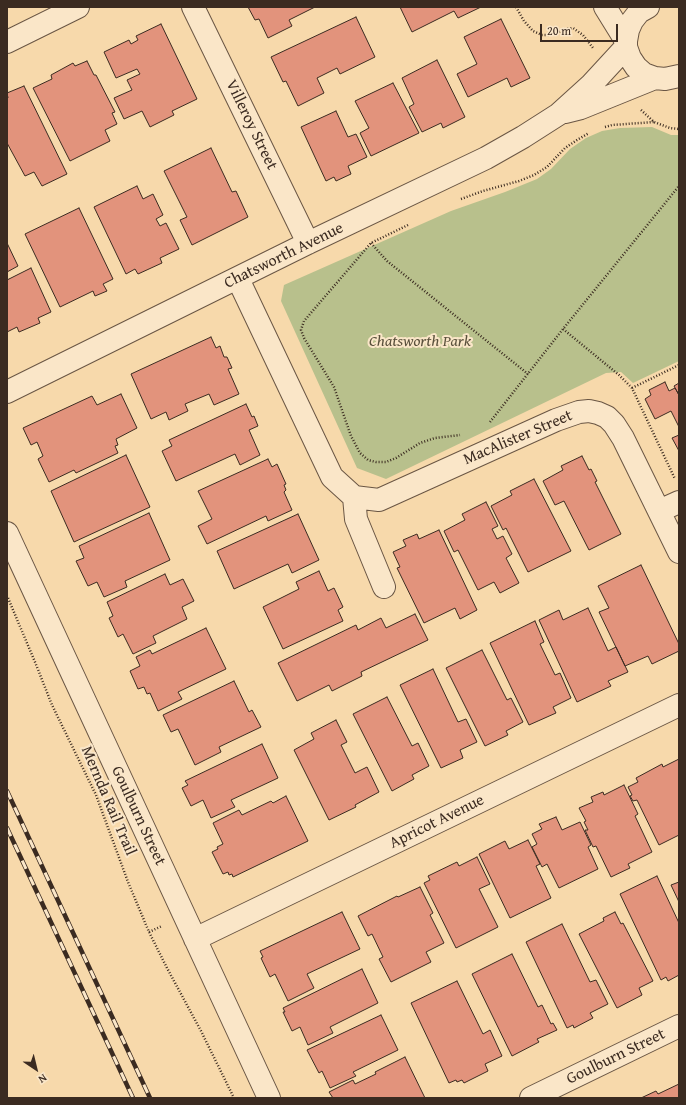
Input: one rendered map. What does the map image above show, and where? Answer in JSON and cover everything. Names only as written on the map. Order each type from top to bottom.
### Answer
[{"type":"street","points":[[7,42],[78,7]]},
{"type":"street","name":"Villeroy Street","points":[[193,7],[308,243]]},
{"type":"street","points":[[604,7],[626,44],[630,58],[636,67],[644,74],[669,79]]},
{"type":"street","points":[[626,44],[628,30],[632,20],[639,12],[648,7]]},
{"type":"street","name":"Chatsworth Avenue","points":[[7,392],[238,279],[308,243],[486,158],[523,138],[558,114],[591,85],[626,44]]},
{"type":"street","name":"Chatsworth Avenue","points":[[558,114],[669,79]]},
{"type":"street","points":[[238,279],[332,477],[354,497],[356,519],[384,587]]},
{"type":"street","name":"MacAlister Street","points":[[354,497],[379,500],[556,420],[574,414],[598,412],[607,417],[614,424],[623,438],[679,552]]},
{"type":"street","points":[[660,511],[679,502]]},
{"type":"street","name":"Goulburn Street","points":[[7,533],[269,1098]]},
{"type":"street","name":"Apricot Avenue","points":[[195,939],[679,705]]},
{"type":"street","name":"Goulburn Street","points":[[531,1098],[679,1026]]},
{"type":"path","points":[[601,128],[612,125],[654,122]]},
{"type":"path","points":[[457,201],[534,175],[547,167],[565,148],[589,133]]},
{"type":"path","points":[[489,423],[679,186]]},
{"type":"path","points":[[413,222],[371,243],[304,321],[301,330],[304,338],[334,387],[351,436],[360,454],[368,460],[386,462],[396,458],[427,440],[462,435]]},
{"type":"path","points":[[371,243],[387,261],[528,374]]},
{"type":"path","points":[[563,329],[619,375],[632,388],[676,479]]},
{"type":"path","points":[[632,388],[679,365]]},
{"type":"path","name":"Mernda Rail Trail","points":[[7,596],[52,705],[96,795],[128,882],[149,932],[234,1098]]},
{"type":"green space","name":"Chatsworth Park","points":[[652,127],[671,135],[679,135],[679,361],[633,383],[621,372],[606,373],[386,479],[357,468],[281,301],[284,285],[451,211],[537,179],[551,169],[570,149],[586,138],[602,131],[620,128]]},
{"type":"building","points":[[248,7],[315,7],[289,20],[292,26],[268,38],[259,19],[255,20]]},
{"type":"building","points":[[400,7],[481,7],[458,18],[454,11],[412,32]]},
{"type":"building","points":[[356,17],[375,57],[340,74],[337,68],[317,78],[324,93],[298,106],[286,81],[283,82],[271,57]]},
{"type":"building","points":[[501,19],[530,78],[511,87],[507,78],[468,97],[457,74],[477,64],[464,37]]},
{"type":"building","points":[[161,24],[197,99],[172,111],[174,115],[150,127],[142,111],[124,119],[114,98],[132,90],[127,80],[140,74],[137,69],[116,78],[104,52],[129,40],[131,44],[138,40],[136,36]]},
{"type":"building","points":[[437,60],[465,117],[443,128],[441,123],[422,132],[409,107],[414,104],[402,78]]},
{"type":"building","points":[[87,61],[115,112],[112,113],[117,124],[105,130],[110,141],[70,161],[33,88],[52,79],[51,75],[73,63],[75,66]]},
{"type":"building","points":[[393,83],[419,133],[371,156],[360,133],[369,128],[355,101]]},
{"type":"building","points":[[24,86],[67,174],[42,186],[34,172],[25,176],[7,143],[7,93]]},
{"type":"building","points":[[336,111],[348,137],[356,134],[367,157],[348,166],[351,174],[336,181],[334,177],[326,181],[301,127]]},
{"type":"building","points":[[211,148],[232,192],[236,191],[248,217],[192,245],[180,220],[187,217],[164,171]]},
{"type":"building","points":[[137,186],[143,199],[153,194],[163,215],[156,219],[160,226],[166,223],[179,249],[160,258],[162,263],[138,274],[135,269],[126,274],[94,207]]},
{"type":"building","points":[[79,208],[113,279],[103,284],[107,291],[95,296],[93,291],[60,307],[25,234]]},
{"type":"building","points":[[7,243],[18,266],[7,272]]},
{"type":"building","points":[[31,268],[51,312],[38,318],[40,323],[19,332],[17,327],[7,332],[7,280]]},
{"type":"building","points":[[211,337],[216,348],[220,346],[224,357],[227,357],[232,368],[228,369],[239,394],[214,405],[209,394],[185,404],[188,411],[169,420],[166,412],[151,419],[131,374]]},
{"type":"building","points":[[665,382],[669,391],[675,388],[679,395],[679,427],[671,411],[655,419],[645,399],[651,395],[649,390]]},
{"type":"building","points":[[679,383],[679,395],[674,386]]},
{"type":"building","points":[[121,394],[137,428],[116,439],[118,445],[115,446],[118,453],[76,473],[74,470],[49,482],[38,459],[43,456],[37,442],[31,445],[23,428],[92,396],[97,405]]},
{"type":"building","points":[[246,404],[252,417],[254,416],[258,426],[249,430],[260,455],[240,465],[235,454],[176,481],[162,451],[172,446],[169,440]]},
{"type":"building","points":[[679,435],[679,451],[672,438]]},
{"type":"building","points":[[126,455],[150,507],[74,542],[51,491]]},
{"type":"building","points":[[582,456],[589,470],[591,469],[597,481],[595,482],[621,534],[589,550],[564,501],[555,505],[543,481],[563,470],[561,466]]},
{"type":"building","points":[[268,459],[272,467],[277,464],[286,484],[284,485],[286,490],[284,492],[292,510],[268,521],[266,516],[207,544],[198,526],[212,519],[198,491]]},
{"type":"building","points":[[534,479],[571,551],[528,572],[506,528],[503,530],[491,506],[512,495],[510,491]]},
{"type":"building","points":[[486,502],[498,526],[492,529],[497,539],[503,536],[512,554],[506,558],[519,583],[500,593],[494,582],[478,590],[458,550],[454,552],[444,531],[465,520],[462,514]]},
{"type":"building","points":[[149,513],[170,560],[125,581],[127,587],[104,597],[97,582],[88,586],[76,561],[84,558],[79,546]]},
{"type":"building","points":[[298,514],[319,560],[292,573],[288,564],[234,589],[217,551]]},
{"type":"building","points":[[439,530],[477,610],[460,619],[455,608],[424,623],[397,568],[400,567],[393,552],[406,546],[403,540],[417,534],[419,539]]},
{"type":"building","points":[[641,565],[679,644],[679,651],[652,664],[648,656],[625,666],[599,612],[609,608],[598,586]]},
{"type":"building","points":[[319,571],[328,591],[334,588],[343,607],[338,610],[343,621],[283,649],[263,607],[299,589],[296,582]]},
{"type":"building","points":[[165,574],[170,585],[183,579],[194,601],[182,607],[187,619],[153,636],[156,643],[133,654],[123,634],[118,637],[109,618],[113,616],[107,602]]},
{"type":"building","points":[[588,608],[608,651],[616,647],[628,672],[608,681],[611,686],[577,702],[539,620],[559,610],[563,620]]},
{"type":"building","points":[[415,614],[428,640],[361,672],[362,676],[332,691],[329,685],[297,701],[278,663],[356,625],[358,630],[381,618],[386,628]]},
{"type":"building","points":[[535,621],[544,642],[540,644],[555,675],[560,673],[571,698],[553,707],[556,713],[529,725],[490,643]]},
{"type":"building","points":[[206,628],[226,669],[178,692],[182,699],[158,711],[150,693],[147,694],[144,687],[138,689],[130,671],[140,666],[136,657],[150,650],[152,654]]},
{"type":"building","points":[[482,650],[507,700],[511,698],[523,722],[506,731],[508,735],[485,746],[446,668]]},
{"type":"building","points":[[433,669],[458,722],[466,719],[477,742],[460,750],[463,758],[441,768],[400,685]]},
{"type":"building","points":[[234,681],[249,712],[252,710],[261,727],[219,747],[221,752],[195,765],[178,729],[171,732],[163,715]]},
{"type":"building","points":[[387,697],[412,746],[418,743],[429,766],[412,775],[414,779],[392,791],[353,714]]},
{"type":"building","points":[[336,720],[347,742],[341,745],[355,773],[367,767],[379,792],[355,805],[356,807],[329,820],[294,750],[314,739],[311,733]]},
{"type":"building","points":[[262,744],[278,778],[231,800],[235,807],[211,818],[203,800],[191,806],[182,788],[188,785],[185,781]]},
{"type":"building","points":[[679,759],[679,835],[659,845],[637,800],[633,801],[630,796],[632,795],[628,787],[638,782],[636,778],[662,764],[663,767]]},
{"type":"building","points":[[624,785],[638,814],[635,816],[652,852],[628,864],[630,868],[611,877],[596,846],[593,847],[585,830],[588,830],[584,822],[586,821],[579,808],[593,802],[591,797],[603,792],[604,795]]},
{"type":"building","points":[[286,796],[308,841],[233,877],[232,874],[229,875],[228,872],[223,874],[212,852],[223,844],[213,823],[239,810],[242,815],[271,801],[273,803]]},
{"type":"building","points":[[556,817],[562,830],[580,822],[591,845],[588,847],[598,869],[559,888],[547,864],[542,867],[532,847],[537,844],[532,834],[542,829],[539,824]]},
{"type":"building","points":[[528,840],[540,864],[536,866],[551,898],[510,918],[479,854],[505,841],[509,849]]},
{"type":"building","points":[[477,857],[490,884],[479,889],[498,927],[456,948],[424,883],[430,880],[428,876],[457,862],[459,866]]},
{"type":"building","points":[[657,876],[679,923],[679,975],[668,981],[666,977],[661,980],[620,894]]},
{"type":"building","points":[[679,882],[679,902],[671,885]]},
{"type":"building","points":[[420,887],[433,913],[430,915],[444,943],[426,952],[431,962],[391,982],[379,959],[383,957],[372,934],[368,936],[358,916],[397,896],[398,897]]},
{"type":"building","points":[[342,912],[360,949],[307,974],[314,988],[288,1001],[275,974],[270,977],[261,958],[263,957],[260,951]]},
{"type":"building","points":[[615,912],[621,924],[623,923],[653,981],[639,988],[642,995],[617,1008],[579,934],[604,921],[603,918]]},
{"type":"building","points":[[562,924],[590,982],[596,980],[608,1004],[590,1013],[593,1018],[574,1028],[573,1025],[567,1028],[526,942]]},
{"type":"building","points":[[512,954],[538,1007],[542,1005],[551,1024],[553,1023],[557,1030],[537,1039],[539,1042],[512,1056],[472,974]]},
{"type":"building","points":[[362,969],[378,1003],[330,1027],[333,1033],[308,1045],[300,1027],[292,1031],[283,1012],[285,1012],[283,1008]]},
{"type":"building","points":[[457,981],[483,1034],[490,1030],[502,1056],[485,1064],[488,1071],[464,1083],[462,1080],[457,1082],[456,1080],[449,1083],[411,1003]]},
{"type":"building","points":[[381,1015],[398,1050],[353,1072],[356,1076],[330,1088],[322,1071],[319,1073],[307,1050]]},
{"type":"building","points":[[405,1057],[425,1098],[333,1098],[329,1092],[353,1080],[355,1084]]},
{"type":"building","points":[[679,1084],[679,1098],[641,1098],[656,1091],[658,1094]]},
{"type":"railway","points":[[7,791],[150,1098]]},
{"type":"railway","points":[[7,828],[133,1098]]}]
